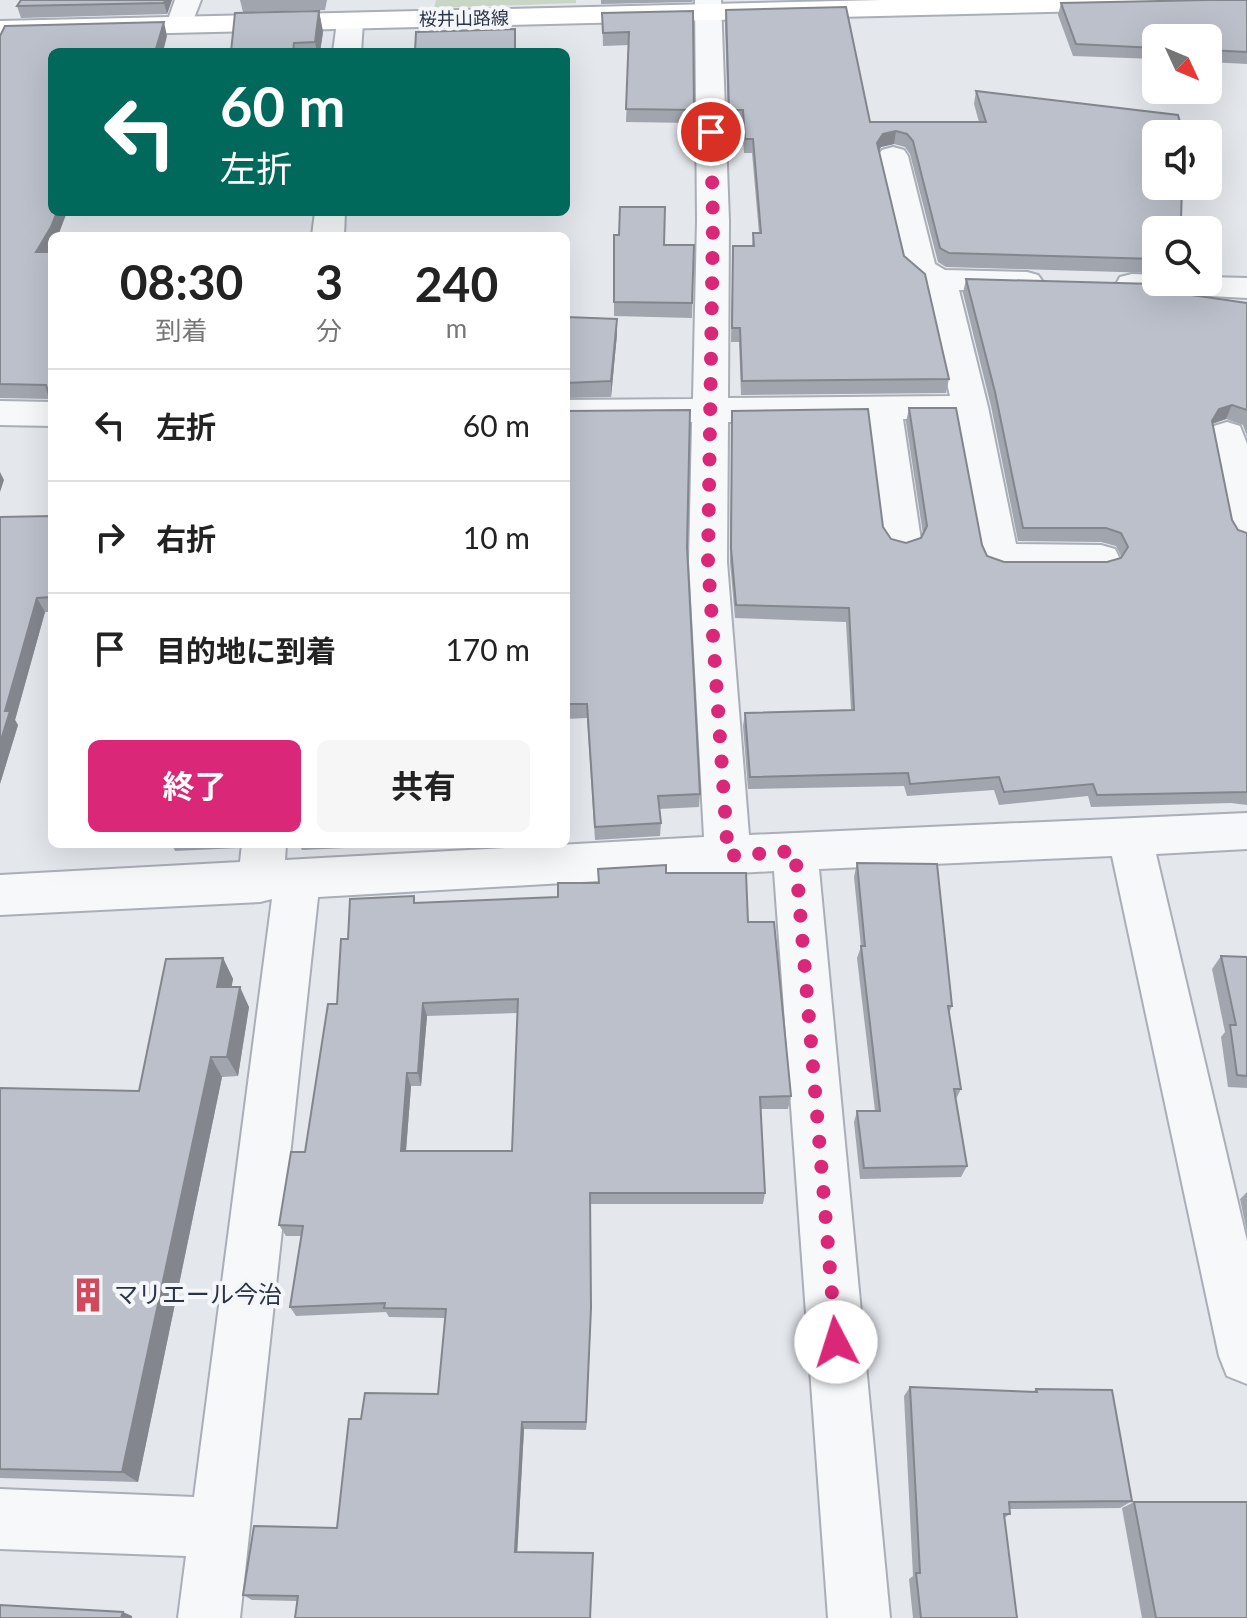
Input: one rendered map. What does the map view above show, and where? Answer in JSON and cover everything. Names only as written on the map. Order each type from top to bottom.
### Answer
[{"type":"main road","name":"桜井山路線","points":[[0,29],[184,13],[350,22],[708,6],[1216,0]]},
{"type":"street","points":[[708,6],[713,221],[708,562],[728,856]]},
{"type":"street","points":[[347,48],[350,22]]},
{"type":"street","points":[[893,156],[920,269],[937,280],[1242,287]]},
{"type":"street","points":[[937,280],[970,407],[1000,558],[1101,559]]},
{"type":"street","points":[[884,407],[902,540]]},
{"type":"street","points":[[570,412],[970,407]]},
{"type":"street","points":[[0,413],[48,414]]},
{"type":"street","points":[[1227,434],[1247,533]]},
{"type":"street","points":[[0,895],[273,869],[728,856],[1247,831]]},
{"type":"street","points":[[1130,836],[1247,1356]]},
{"type":"street","points":[[795,851],[859,1618]]},
{"type":"street","points":[[209,1618],[220,1528],[273,869]]},
{"type":"street","points":[[0,1519],[220,1528]]},
{"type":"green space","points":[[436,0],[576,0],[576,3],[434,8]]},
{"type":"building","points":[[21,0],[165,0],[164,3],[17,6]]},
{"type":"building","points":[[1247,0],[1247,52],[1222,51],[1222,24],[1142,24],[1142,47],[1076,44],[1061,3]]},
{"type":"building","points":[[846,7],[870,122],[986,122],[976,91],[1178,115],[1179,120],[1142,120],[1142,200],[1182,200],[1181,216],[1142,216],[1142,259],[949,253],[940,248],[913,141],[907,134],[896,131],[883,134],[877,143],[904,256],[925,274],[949,379],[742,381],[740,328],[732,328],[733,246],[754,246],[753,233],[761,233],[753,139],[745,139],[743,110],[729,110],[726,10]]},
{"type":"building","points":[[319,11],[315,42],[294,43],[293,48],[231,48],[235,13]]},
{"type":"building","points":[[693,11],[694,110],[626,109],[629,32],[603,33],[602,13]]},
{"type":"building","points":[[164,22],[156,48],[48,48],[48,216],[55,216],[36,252],[48,252],[48,392],[46,385],[0,384],[0,36],[5,26]]},
{"type":"building","points":[[515,29],[515,48],[415,48],[416,32]]},
{"type":"building","points":[[620,207],[665,207],[664,245],[694,245],[692,303],[614,302],[614,235],[619,235]]},
{"type":"building","points":[[966,279],[1142,284],[1142,296],[1199,296],[1247,303],[1247,410],[1232,405],[1219,409],[1212,421],[1232,520],[1238,530],[1247,533],[1247,792],[1097,795],[1093,784],[1004,792],[999,777],[910,784],[908,773],[750,777],[745,713],[854,710],[849,608],[736,605],[731,548],[732,411],[868,409],[883,527],[891,539],[906,543],[921,538],[927,526],[909,408],[956,408],[982,545],[987,556],[1004,562],[1107,562],[1121,558],[1128,547],[1121,533],[1106,528],[1023,528],[995,392]]},
{"type":"building","points":[[570,317],[617,319],[611,381],[570,383]]},
{"type":"building","points":[[690,410],[687,547],[700,794],[658,796],[661,823],[595,827],[587,704],[570,704],[570,411]]},
{"type":"building","points":[[48,516],[48,597],[37,598],[5,711],[10,711],[0,743],[0,517]]},
{"type":"building","points":[[857,863],[937,864],[952,1006],[948,1006],[961,1089],[954,1089],[967,1166],[864,1168],[857,1111],[880,1111],[861,946],[865,946]]},
{"type":"building","points":[[666,865],[666,873],[746,873],[748,922],[774,922],[791,1096],[760,1097],[765,1193],[590,1193],[591,1308],[586,1422],[522,1422],[515,1552],[593,1553],[590,1618],[295,1618],[298,1596],[243,1595],[254,1526],[337,1528],[349,1419],[361,1419],[365,1393],[438,1394],[446,1309],[384,1308],[385,1303],[290,1307],[303,1226],[279,1225],[291,1152],[305,1152],[328,1004],[337,1004],[341,939],[348,939],[350,899],[414,896],[414,903],[558,897],[558,883],[599,883],[598,869]],"holes":[[[518,999],[512,1151],[401,1151],[407,1073],[418,1073],[423,1003]]]},
{"type":"building","points":[[1221,956],[1247,957],[1247,1076],[1237,1075],[1230,1025],[1236,1025]]},
{"type":"building","name":"マリエール今治","points":[[223,958],[217,987],[240,987],[227,1057],[211,1057],[122,1472],[0,1469],[0,1088],[139,1091],[166,959]]},
{"type":"building","points":[[910,1387],[1037,1392],[1036,1389],[1112,1390],[1132,1501],[1009,1502],[1010,1514],[1004,1514],[1017,1618],[921,1618],[916,1573],[920,1573]]},
{"type":"building","points":[[1134,1502],[1247,1502],[1247,1618],[1156,1618]]},
{"type":"building","points":[[0,1605],[123,1612],[121,1618],[0,1618]]},
{"type":"place","name":"マリエール今治","points":[[88,1295]]},
{"type":"route","points":[[711,132],[713,221],[708,562],[728,856],[795,851],[836,1342]]}]
